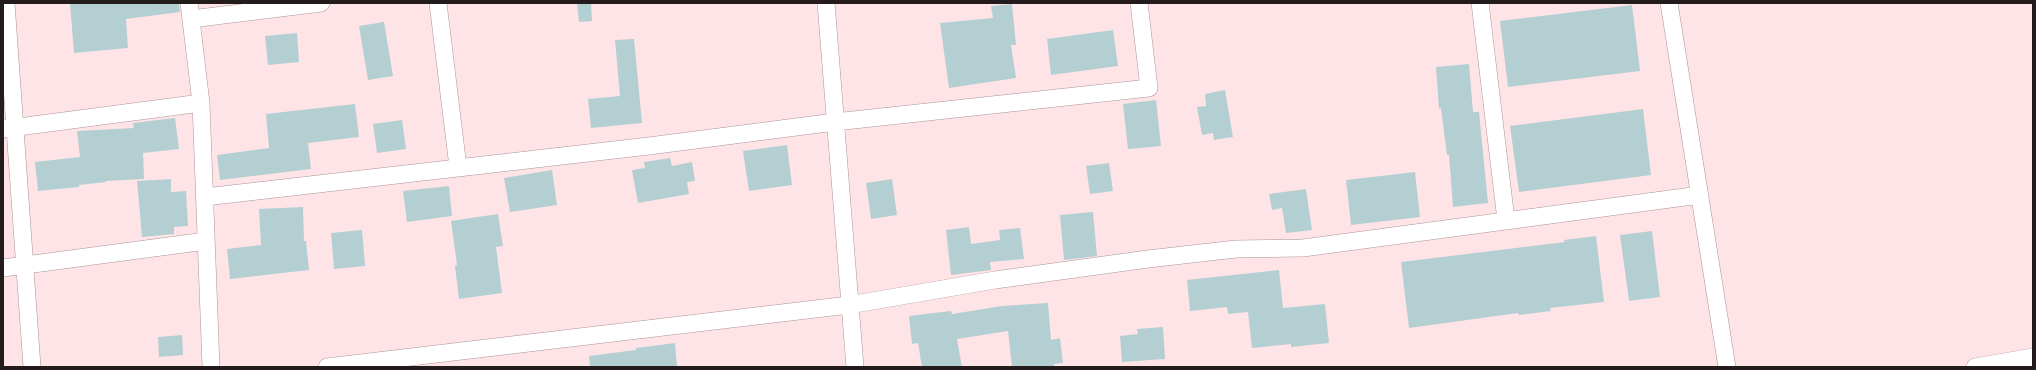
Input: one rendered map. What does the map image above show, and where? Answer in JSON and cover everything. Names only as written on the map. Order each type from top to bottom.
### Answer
[{"type":"street","points":[[6,3],[9,128],[25,264],[32,367]]},
{"type":"street","points":[[211,367],[201,103],[190,11],[321,3]]},
{"type":"street","points":[[438,3],[458,167]]},
{"type":"street","points":[[826,3],[855,367]]},
{"type":"street","points":[[205,197],[649,146],[835,122],[1149,88],[1139,3]]},
{"type":"street","points":[[1480,3],[1506,220]]},
{"type":"street","points":[[1670,3],[1727,367]]},
{"type":"street","points":[[9,128],[201,103]]},
{"type":"street","points":[[327,367],[849,305],[995,280],[1148,259],[1236,249],[1303,248],[1700,195]]},
{"type":"street","points":[[3,268],[206,240]]},
{"type":"street","points":[[1975,367],[2033,357]]},
{"type":"building","points":[[70,3],[179,3],[180,12],[126,19],[128,48],[74,53]]},
{"type":"building","points":[[577,3],[591,3],[592,21],[579,22]]},
{"type":"building","points":[[1012,4],[1016,45],[1011,45],[1016,78],[949,88],[940,23],[993,18],[991,6]]},
{"type":"building","points":[[1632,5],[1640,71],[1508,87],[1500,21]]},
{"type":"building","points":[[384,22],[393,76],[368,80],[359,26]]},
{"type":"building","points":[[1113,30],[1118,66],[1051,75],[1047,39]]},
{"type":"building","points":[[297,33],[299,62],[268,65],[265,36]]},
{"type":"building","points":[[634,39],[642,123],[591,128],[588,99],[620,96],[615,40]]},
{"type":"building","points":[[1469,64],[1473,112],[1479,112],[1488,203],[1453,207],[1449,155],[1447,155],[1441,108],[1439,109],[1436,67]]},
{"type":"building","points":[[1225,90],[1233,137],[1214,140],[1213,133],[1202,135],[1197,107],[1206,106],[1205,94]]},
{"type":"building","points":[[1156,100],[1161,146],[1128,149],[1123,104]]},
{"type":"building","points":[[355,104],[359,137],[308,143],[311,169],[220,180],[217,155],[269,148],[266,114]]},
{"type":"building","points":[[1643,109],[1651,175],[1519,192],[1510,126]]},
{"type":"building","points":[[175,118],[179,149],[143,153],[144,179],[105,181],[106,182],[79,185],[79,187],[38,191],[35,162],[80,157],[77,131],[134,128],[133,123]]},
{"type":"building","points":[[402,120],[406,149],[377,153],[373,124]]},
{"type":"building","points":[[787,145],[792,185],[749,191],[743,151]]},
{"type":"building","points":[[670,158],[672,166],[692,162],[695,181],[687,182],[689,194],[638,203],[632,170],[645,168],[644,162]]},
{"type":"building","points":[[1109,163],[1113,191],[1090,194],[1086,166]]},
{"type":"building","points":[[552,170],[557,205],[510,212],[504,178]]},
{"type":"building","points":[[1415,172],[1420,217],[1351,225],[1346,180]]},
{"type":"building","points":[[171,179],[171,192],[186,191],[188,226],[174,227],[174,234],[142,237],[137,181]]},
{"type":"building","points":[[892,179],[897,215],[871,219],[866,183]]},
{"type":"building","points":[[449,186],[452,216],[407,222],[403,191]]},
{"type":"building","points":[[1306,189],[1312,230],[1286,233],[1282,208],[1272,210],[1269,194]]},
{"type":"building","points":[[303,207],[304,241],[306,241],[309,270],[230,279],[227,249],[261,245],[259,209]]},
{"type":"building","points":[[1093,212],[1097,256],[1064,260],[1060,215]]},
{"type":"building","points":[[498,214],[503,246],[496,247],[502,293],[459,299],[455,266],[457,265],[451,221]]},
{"type":"building","points":[[969,227],[971,244],[1000,240],[999,230],[1020,228],[1024,259],[990,262],[991,270],[951,275],[946,230]]},
{"type":"building","points":[[362,230],[365,266],[334,269],[331,233]]},
{"type":"building","points":[[1652,231],[1660,297],[1629,301],[1620,235]]},
{"type":"building","points":[[1596,236],[1604,302],[1550,308],[1551,311],[1519,315],[1518,313],[1409,328],[1401,262],[1565,242],[1564,240]]},
{"type":"building","points":[[1279,270],[1283,308],[1325,304],[1329,343],[1291,347],[1291,344],[1252,348],[1248,312],[1228,314],[1227,307],[1190,311],[1187,280]]},
{"type":"building","points":[[1048,303],[1051,340],[1060,338],[1063,363],[1054,364],[1054,367],[1012,367],[1008,331],[957,339],[962,367],[922,367],[918,343],[912,344],[909,316],[951,311],[952,314],[1002,306]]},
{"type":"building","points":[[1163,327],[1165,359],[1122,362],[1120,336],[1138,334],[1137,329]]},
{"type":"building","points":[[182,335],[183,355],[159,357],[158,337]]},
{"type":"building","points":[[675,343],[677,367],[590,367],[589,356]]}]
